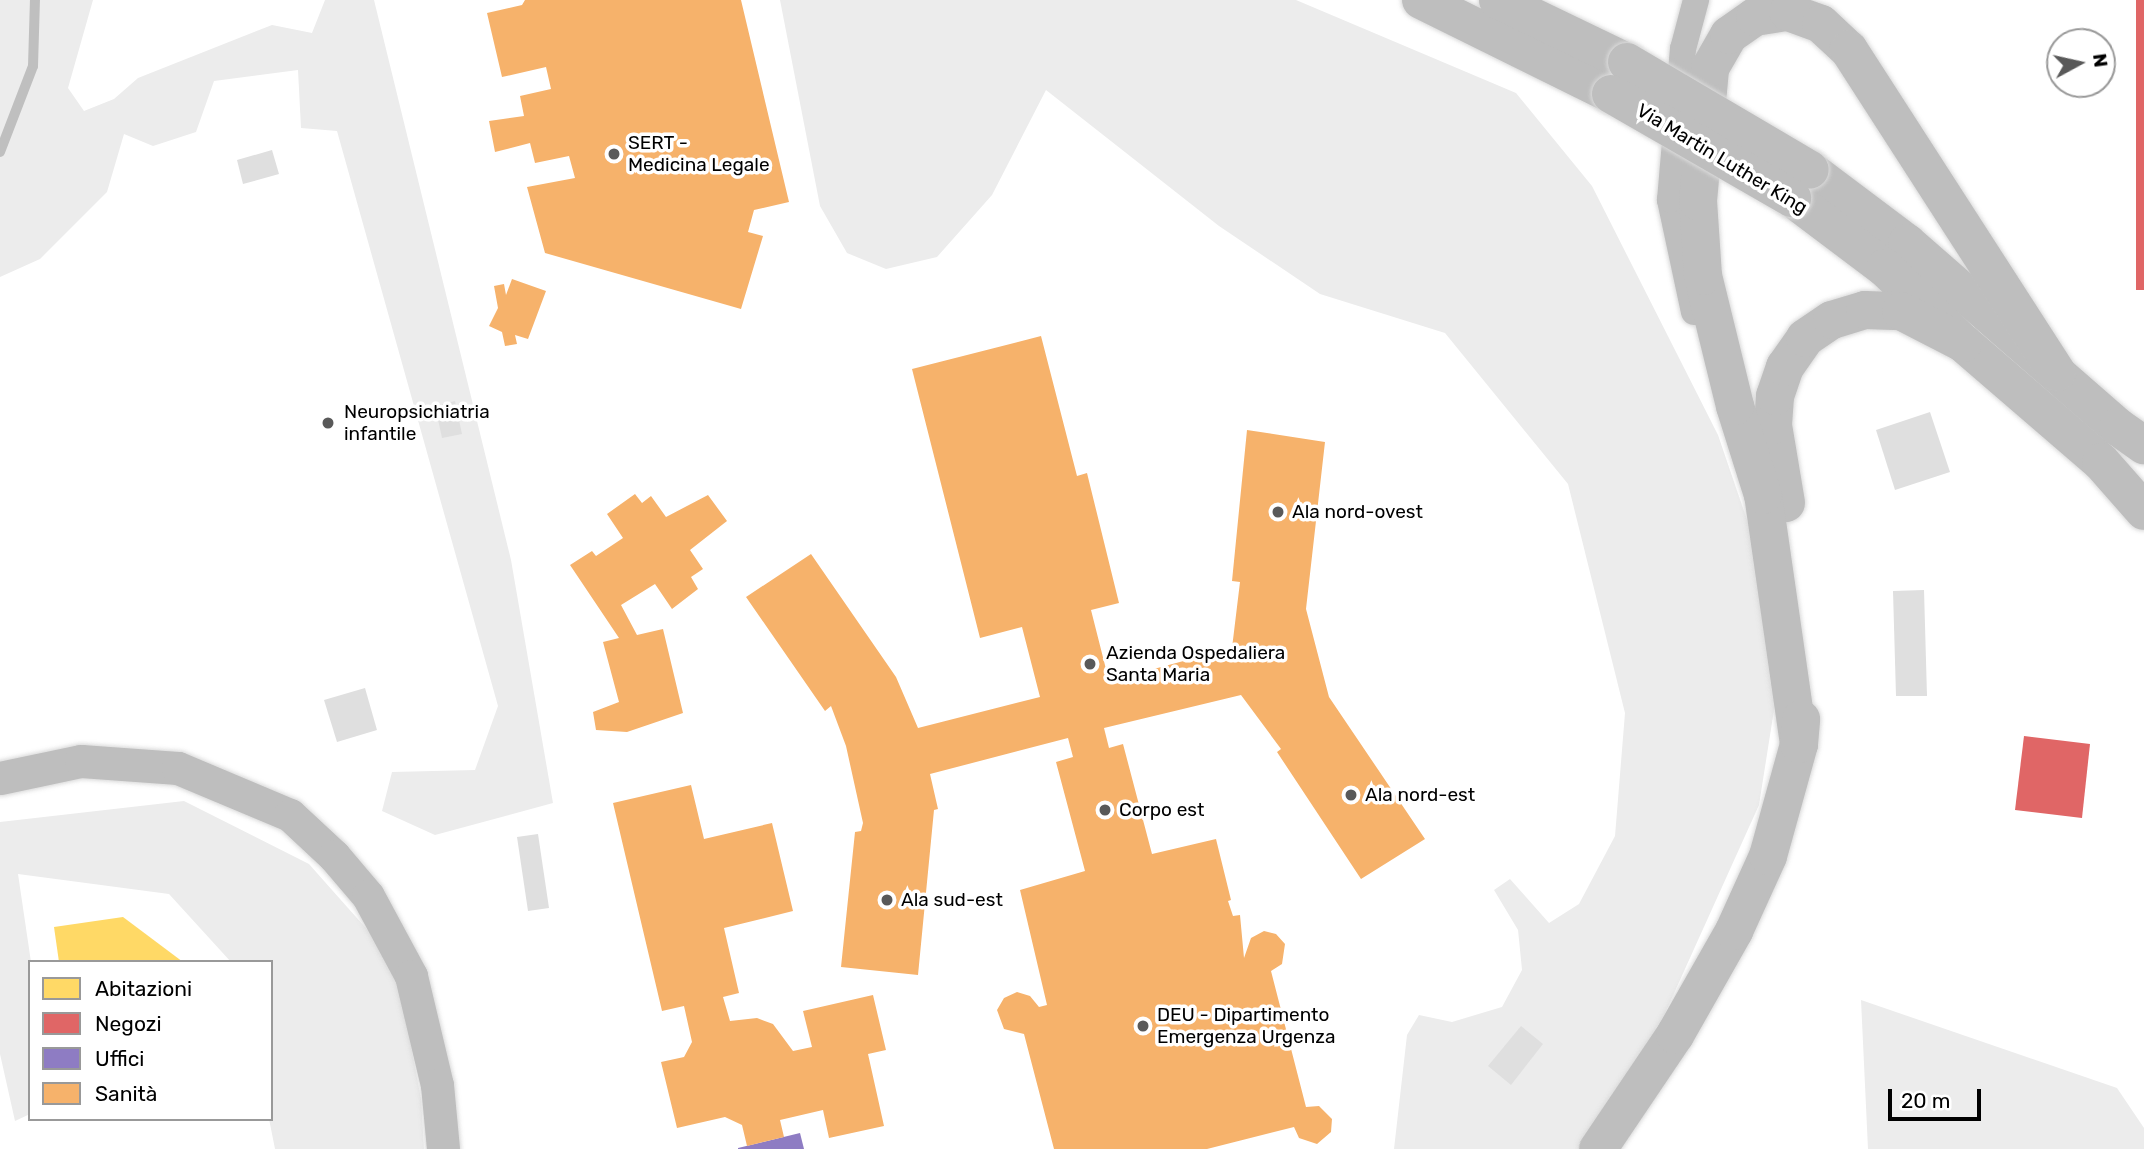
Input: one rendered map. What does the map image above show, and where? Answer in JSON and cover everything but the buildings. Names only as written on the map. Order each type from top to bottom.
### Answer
[{"type":"main road","name":"Via Martin Luther King","points":[[1420,0],[1619,78]]},
{"type":"main road","name":"Via Martin Luther King","points":[[1498,0],[1619,78],[1907,243],[2144,445]]},
{"type":"main road","points":[[1800,744],[1763,495],[1735,406],[1703,276],[1698,201],[1710,68],[1729,36],[1773,6],[1821,24],[1849,50],[2057,373]]},
{"type":"main road","name":"Via Martin Luther King","points":[[1801,184],[1963,343],[2101,462],[2144,511]]},
{"type":"main road","points":[[1598,1149],[1675,1035],[1734,931],[1768,856],[1800,744],[1805,653],[1801,603],[1773,425],[1775,396],[1785,367],[1805,338],[1832,320],[1865,310],[1901,311],[1963,343]]},
{"type":"street","points":[[1696,0],[1682,49],[1670,200],[1688,291],[1703,338],[1735,406]]},
{"type":"street","points":[[0,778],[81,761],[178,768],[290,815],[368,896],[411,976],[437,1086],[443,1149]]},
{"type":"shaded area","points":[[0,0],[93,0],[68,88],[84,111],[114,99],[138,78],[272,25],[312,33],[325,0],[374,0],[511,560],[553,803],[435,835],[382,811],[392,772],[475,770],[498,706],[337,131],[301,128],[298,70],[214,81],[196,132],[153,146],[124,134],[107,192],[40,259],[0,277]]},
{"type":"shaded area","points":[[780,0],[1296,0],[1516,93],[1592,186],[1718,435],[1786,634],[1759,805],[1615,1124],[1598,1149],[1394,1149],[1407,1035],[1419,1015],[1452,1022],[1502,1007],[1522,970],[1518,930],[1494,890],[1510,879],[1549,923],[1579,904],[1615,836],[1625,713],[1568,484],[1445,333],[1320,294],[1219,226],[1046,90],[992,195],[937,257],[886,269],[847,253],[820,206]]},
{"type":"shaded area","points":[[184,801],[309,864],[395,961],[421,1099],[424,1149],[275,1149],[269,1121],[273,1121],[273,960],[229,960],[169,894],[18,874],[31,960],[28,960],[28,1115],[15,1121],[0,1054],[0,822]]},
{"type":"shaded area","points":[[1861,1000],[2117,1088],[2144,1128],[2144,1149],[1868,1149]]},
{"type":"waterway","points":[[0,152],[33,66],[35,0]]},
{"type":"place","name":"SERT - Medicina Legale","points":[[614,154]]},
{"type":"place","name":"Neuropsichiatria infantile","points":[[328,423]]},
{"type":"place","name":"Ala nord-ovest","points":[[1278,512]]},
{"type":"place","name":"Azienda Ospedaliera Santa Maria","points":[[1090,664]]},
{"type":"place","name":"Ala nord-est","points":[[1351,795]]},
{"type":"place","name":"Corpo est","points":[[1105,810]]},
{"type":"place","name":"Ala sud-est","points":[[887,900]]},
{"type":"place","name":"DEU - Dipartimento Emergenza Urgenza","points":[[1143,1026]]}]
